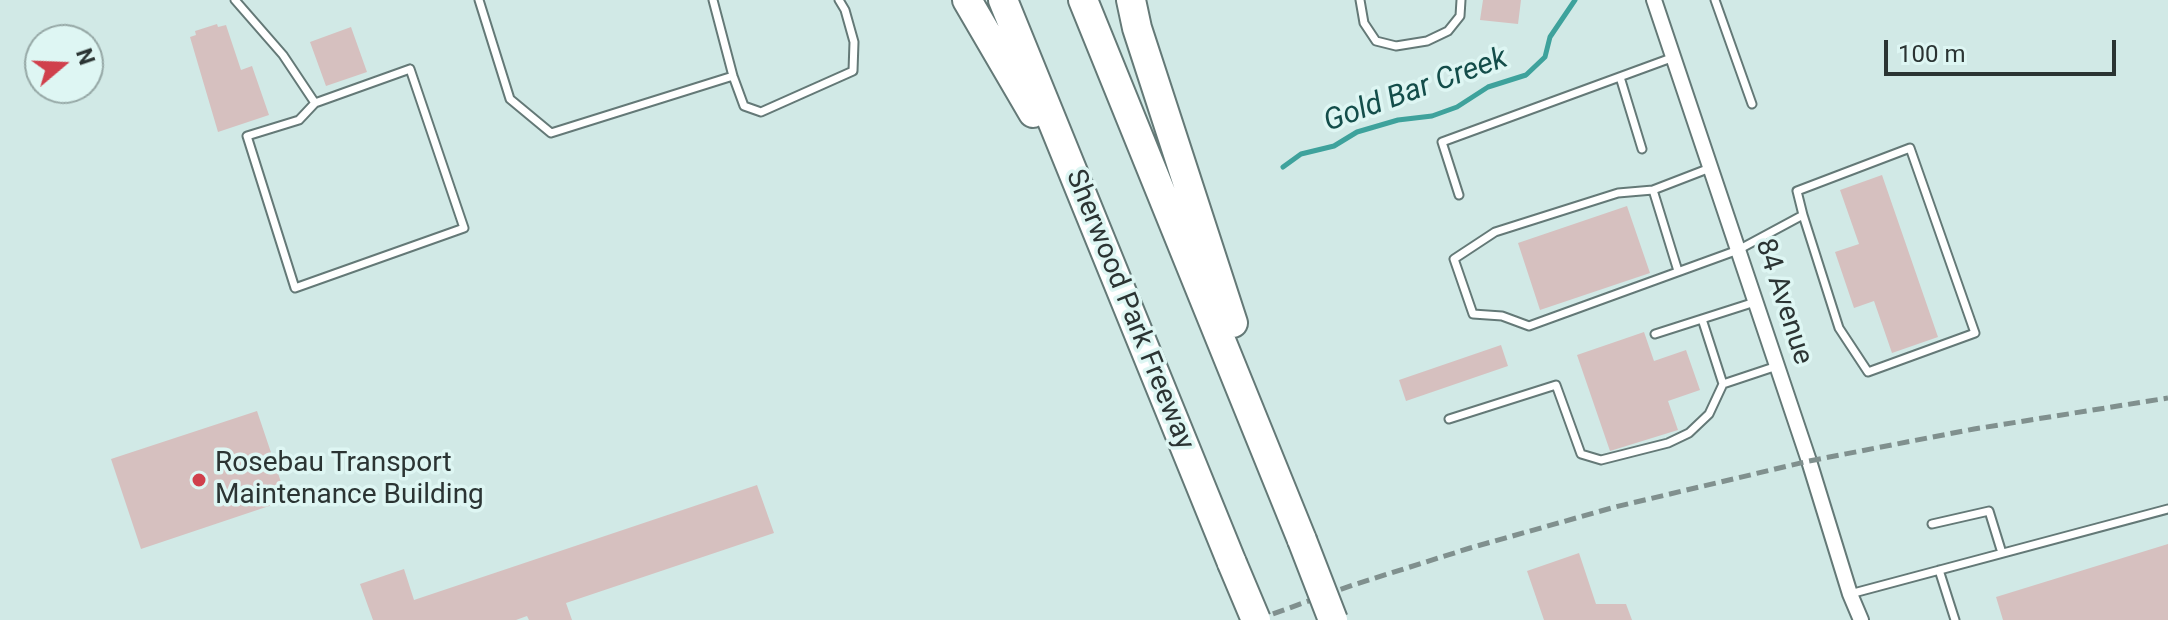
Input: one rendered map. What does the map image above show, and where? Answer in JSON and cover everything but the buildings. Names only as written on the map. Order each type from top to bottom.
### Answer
[{"type":"highway","points":[[967,0],[1029,105],[1094,226]]},
{"type":"highway","name":"Sherwood Park Freeway","points":[[1003,0],[1256,620]]},
{"type":"highway","points":[[1083,0],[1333,620]]},
{"type":"highway","points":[[1131,0],[1137,28],[1242,351],[1280,485]]},
{"type":"street","name":"84 Avenue","points":[[1654,0],[1861,620]]},
{"type":"lane","points":[[235,0],[283,55],[315,103]]},
{"type":"lane","points":[[713,0],[744,106],[761,112],[853,71],[854,42],[839,0]]},
{"type":"lane","points":[[1360,0],[1364,23],[1376,41],[1396,46],[1427,41],[1448,31],[1460,16],[1461,0]]},
{"type":"lane","points":[[1715,0],[1752,104]]},
{"type":"lane","points":[[483,1],[510,99],[551,133],[733,76]]},
{"type":"lane","points":[[1459,195],[1442,142],[1674,57]]},
{"type":"lane","points":[[410,69],[464,228],[295,288],[247,136],[299,120],[315,103],[410,69]]},
{"type":"lane","points":[[1620,77],[1642,149]]},
{"type":"lane","points":[[1910,148],[1975,333],[1868,372],[1839,328],[1803,215],[1797,191],[1910,148]]},
{"type":"lane","points":[[1711,168],[1653,190],[1618,193],[1495,232],[1454,259],[1473,314],[1502,316],[1529,326],[1738,250],[1803,215]]},
{"type":"lane","points":[[1653,190],[1678,271]]},
{"type":"lane","points":[[1655,334],[1755,302]]},
{"type":"lane","points":[[1449,419],[1556,385],[1581,454],[1601,460],[1668,443],[1689,433],[1709,414],[1723,384],[1702,319]]},
{"type":"lane","points":[[1723,384],[1777,366]]},
{"type":"lane","points":[[1850,594],[2168,509]]},
{"type":"lane","points":[[1932,524],[1989,511],[2002,553]]},
{"type":"lane","points":[[1939,570],[1955,620]]},
{"type":"waterway","name":"Gold Bar Creek","points":[[1283,167],[1301,154],[1334,146],[1357,132],[1398,120],[1432,116],[1457,107],[1488,87],[1526,75],[1545,57],[1550,37],[1575,0]]},
{"type":"railway","points":[[1256,620],[1470,548],[1615,507],[1809,461],[1974,429],[2168,398]]},
{"type":"place","name":"Rosebau Transport Maintenance Building","points":[[199,480]]}]
